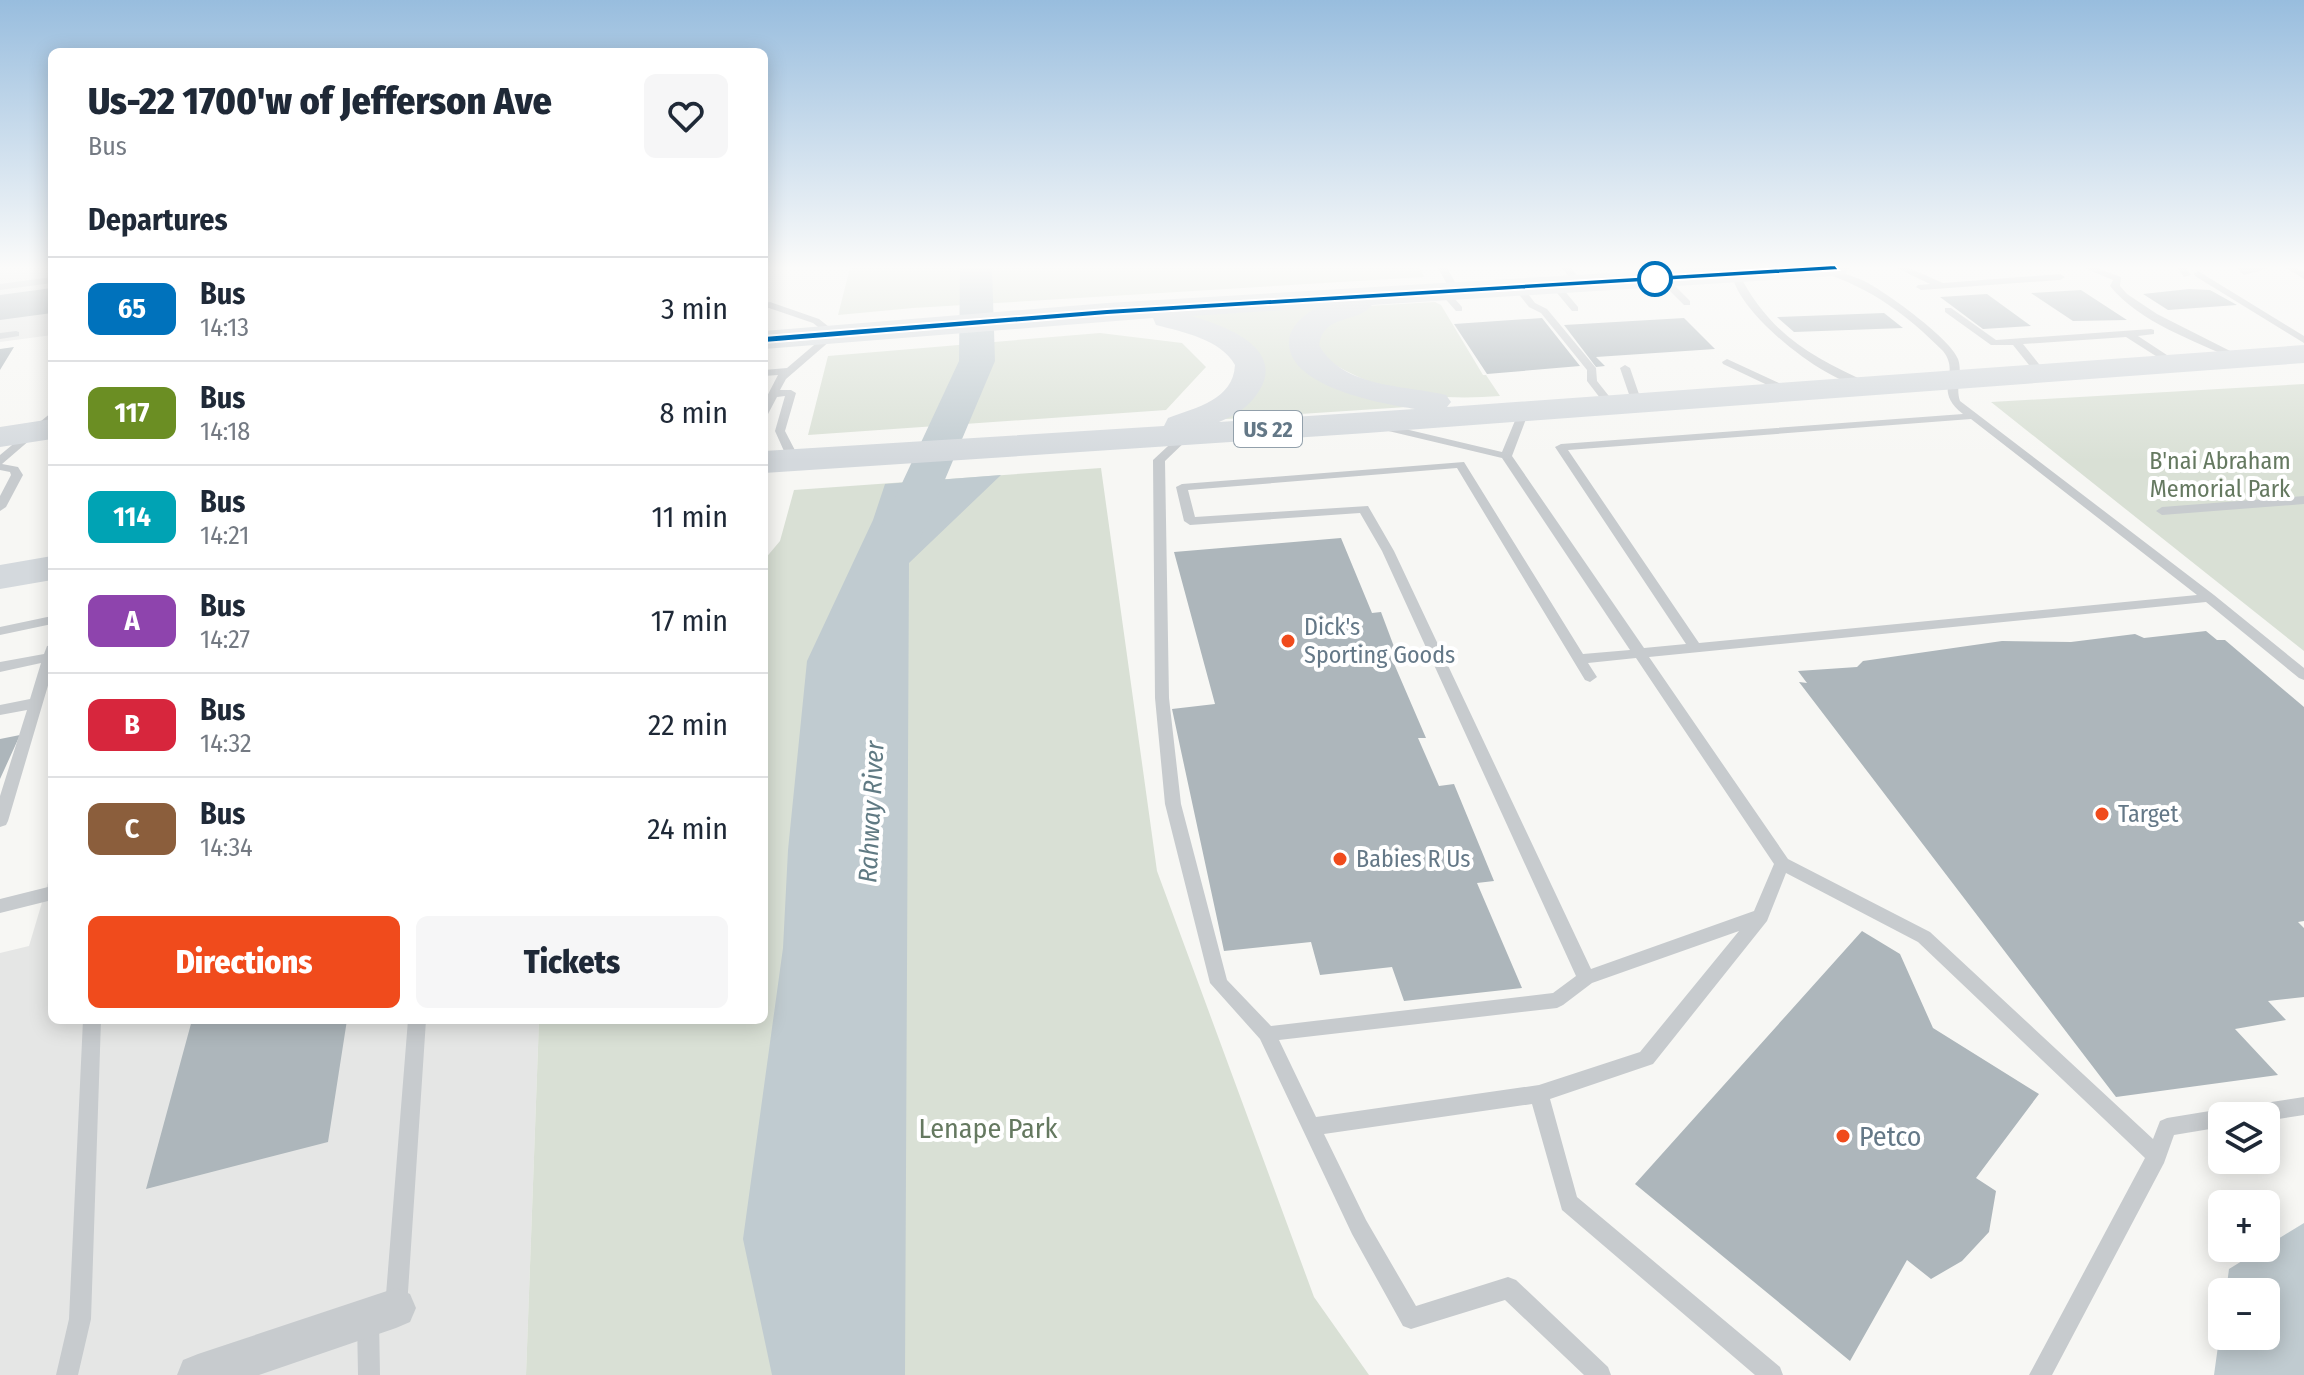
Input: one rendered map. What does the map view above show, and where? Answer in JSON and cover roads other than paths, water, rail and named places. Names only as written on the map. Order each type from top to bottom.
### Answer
[{"type":"highway","points":[[768,340],[854,332]]},
{"type":"highway","points":[[1147,437],[1203,417],[1234,400],[1248,382],[1248,364],[1237,347],[1213,332]]},
{"type":"highway","points":[[1306,332],[1306,352],[1328,373],[1369,389],[1418,400],[1524,411]]},
{"type":"highway","name":"US 22","points":[[779,461],[1367,423],[2304,354]]},
{"type":"highway","points":[[0,437],[46,425]]},
{"type":"highway","points":[[0,577],[48,569]]},
{"type":"street","points":[[221,1371],[382,1313]]},
{"type":"lane","points":[[768,407],[772,394],[787,371],[833,334],[831,332]]},
{"type":"lane","points":[[1561,332],[1592,370],[1592,381],[1624,404]]},
{"type":"lane","points":[[1782,332],[1804,353],[1829,369],[1868,386]]},
{"type":"lane","points":[[1926,332],[1954,360],[1952,398],[2304,675]]},
{"type":"lane","points":[[1979,332],[1994,343],[2147,332]]},
{"type":"lane","points":[[2187,332],[2239,358]]},
{"type":"lane","points":[[2128,333],[2174,363]]},
{"type":"lane","points":[[0,336],[16,334]]},
{"type":"lane","points":[[2016,342],[2041,373]]},
{"type":"lane","points":[[1727,362],[1789,392]]},
{"type":"lane","points":[[1624,404],[1625,368]]},
{"type":"lane","points":[[768,373],[787,371]]},
{"type":"lane","points":[[772,394],[791,393],[780,431],[779,461]]},
{"type":"lane","points":[[1506,456],[1524,411]]},
{"type":"lane","points":[[1696,649],[1561,447],[1973,416]]},
{"type":"lane","points":[[1367,423],[1506,456],[1782,863],[1924,937],[2157,1156]]},
{"type":"lane","points":[[0,461],[46,425]]},
{"type":"lane","points":[[1186,434],[1159,460],[1162,698],[1173,804],[1219,983],[1267,1034],[1359,1227],[1411,1318],[1508,1288],[1600,1375]]},
{"type":"lane","points":[[1586,978],[1388,551],[1364,509],[1190,521],[1182,487],[1460,464],[1590,677]]},
{"type":"lane","points":[[0,467],[14,469],[17,475],[0,507]]},
{"type":"lane","points":[[2162,511],[2304,500]]},
{"type":"lane","points":[[1579,659],[2209,598]]},
{"type":"lane","points":[[0,631],[48,621]]},
{"type":"lane","points":[[0,667],[48,654]]},
{"type":"lane","points":[[0,821],[48,663]]},
{"type":"lane","points":[[0,710],[36,703]]},
{"type":"lane","points":[[1311,1127],[1539,1094],[1646,1058],[1761,916],[1782,863]]},
{"type":"lane","points":[[0,906],[48,894]]},
{"type":"lane","points":[[1267,1034],[1557,1000],[1586,978],[1761,916]]},
{"type":"lane","points":[[67,1375],[80,1319],[92,1024]]},
{"type":"lane","points":[[369,1375],[382,1313],[417,1024]]},
{"type":"lane","points":[[1539,1094],[1569,1203],[1772,1375]]},
{"type":"lane","points":[[2280,1110],[2304,1106]]},
{"type":"lane","points":[[2040,1375],[2157,1156],[2167,1127],[2208,1120]]},
{"type":"water","points":[[1001,475],[909,563],[905,1375],[772,1375],[743,1239],[783,948],[788,850],[807,661],[873,520],[885,484]]},
{"type":"water","points":[[2304,1223],[2304,1375],[2214,1375],[2217,1350],[2280,1350],[2280,1278],[2228,1278],[2229,1269],[2240,1262],[2280,1262],[2280,1238]]},
{"type":"waterway","name":"Rahway River","points":[[897,541],[977,361],[977,332]]},
{"type":"place","name":"Dick's Sporting Goods","points":[[1288,641]]},
{"type":"place","name":"Target","points":[[2102,814]]},
{"type":"place","name":"Babies R Us","points":[[1340,859]]},
{"type":"place","name":"Petco","points":[[1843,1136]]},
{"type":"park label","name":"B'nai Abraham Memorial Park","points":[[2220,475]]},
{"type":"park label","name":"Lenape Park","points":[[988,1128]]}]
